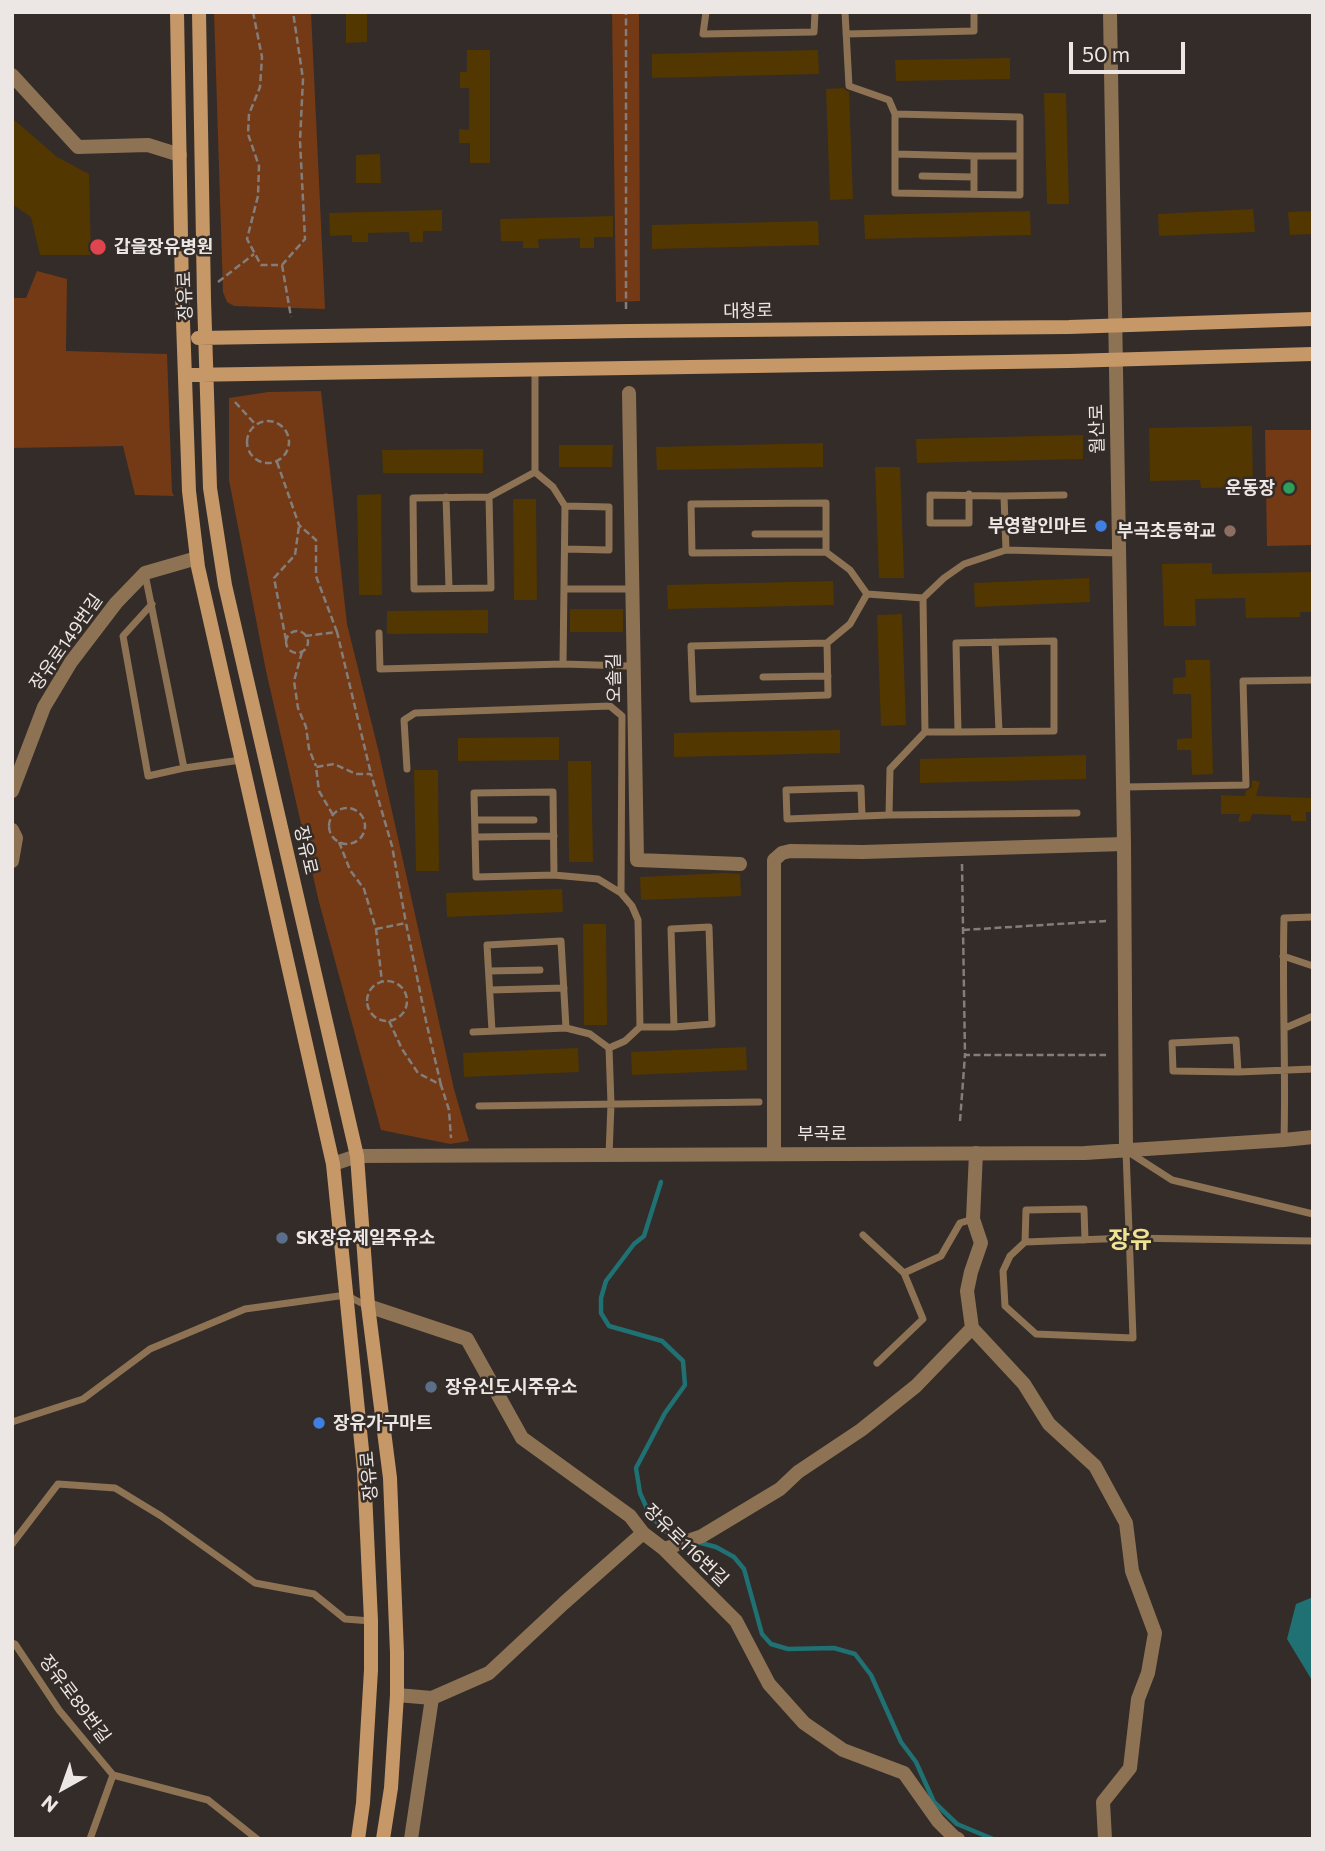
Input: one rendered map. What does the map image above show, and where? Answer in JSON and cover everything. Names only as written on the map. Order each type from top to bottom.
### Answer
[{"type":"main road","name":"장유로","points":[[177,12],[189,491],[197,558],[333,1164],[364,1470],[371,1621],[363,1802],[358,1839]]},
{"type":"main road","name":"장유로","points":[[199,12],[210,488],[225,585],[357,1156],[368,1306],[390,1478],[397,1695],[391,1788],[383,1839]]},
{"type":"main road","name":"대청로","points":[[184,339],[601,331],[1115,326],[1313,320]]},
{"type":"main road","points":[[186,375],[1115,360],[1313,354]]},
{"type":"street","name":"월산로","points":[[1110,12],[1124,844],[1126,1151]]},
{"type":"street","points":[[12,75],[78,147],[148,145],[180,155]]},
{"type":"street","name":"오솔길","points":[[629,393],[637,860],[740,864]]},
{"type":"street","name":"장유로149번길","points":[[12,791],[44,707],[71,663],[116,603],[145,573],[197,558]]},
{"type":"street","points":[[12,830],[16,838],[12,860]]},
{"type":"street","points":[[774,1154],[774,860],[782,853],[790,851],[863,852],[1124,844]]},
{"type":"street","name":"부곡로","points":[[333,1164],[357,1156],[1085,1153],[1313,1137]]},
{"type":"street","points":[[976,1153],[973,1219],[981,1243],[967,1291],[972,1328],[1024,1384],[1049,1424],[1095,1466],[1126,1523],[1132,1570],[1155,1633],[1148,1673],[1138,1699],[1130,1768],[1103,1802],[1105,1839]]},
{"type":"street","name":"장유로116번길","points":[[368,1306],[467,1339],[522,1438],[630,1516],[643,1533],[664,1549],[737,1621],[769,1684],[804,1723],[843,1750],[904,1773],[938,1821],[958,1839]]},
{"type":"street","points":[[664,1549],[702,1536],[780,1489],[798,1472],[861,1430],[916,1386],[972,1328]]},
{"type":"street","points":[[397,1695],[432,1698],[489,1673],[643,1533]]},
{"type":"street","points":[[411,1839],[432,1698]]},
{"type":"lane","points":[[706,12],[703,34],[814,32],[815,12]]},
{"type":"lane","points":[[845,12],[849,86],[889,100],[895,114],[895,193],[1020,195],[1020,117],[895,114]]},
{"type":"lane","points":[[846,34],[974,30],[974,12]]},
{"type":"lane","points":[[895,154],[1020,156]]},
{"type":"lane","points":[[974,156],[974,194]]},
{"type":"lane","points":[[922,176],[974,177]]},
{"type":"lane","points":[[535,369],[535,472]]},
{"type":"lane","points":[[489,497],[491,588],[414,589],[413,498],[489,497],[535,472]]},
{"type":"lane","points":[[535,472],[553,487],[565,506],[563,664]]},
{"type":"lane","points":[[969,494],[969,523],[930,523],[930,495],[969,494],[1064,495]]},
{"type":"lane","points":[[1004,496],[1006,550]]},
{"type":"lane","points":[[446,497],[449,588]]},
{"type":"lane","points":[[826,552],[826,503],[691,504],[692,553],[826,552],[850,570],[867,594]]},
{"type":"lane","points":[[565,506],[609,507],[608,550],[565,549]]},
{"type":"lane","points":[[755,534],[826,534]]},
{"type":"lane","points":[[890,815],[890,769],[925,732],[923,598],[964,564],[1006,550],[1119,553]]},
{"type":"lane","points":[[145,573],[184,768]]},
{"type":"lane","points":[[564,589],[626,589]]},
{"type":"lane","points":[[867,594],[923,598]]},
{"type":"lane","points":[[827,643],[828,695],[693,699],[691,646],[827,643],[850,624],[867,594]]},
{"type":"lane","points":[[152,604],[123,636],[148,776],[241,760]]},
{"type":"lane","points":[[379,633],[380,669],[563,664],[628,666]]},
{"type":"lane","points":[[925,732],[958,732],[999,731],[1054,731],[1054,641],[956,643],[958,732]]},
{"type":"lane","points":[[995,642],[999,731]]},
{"type":"lane","points":[[764,677],[828,676]]},
{"type":"lane","points":[[1123,787],[1246,785],[1243,681],[1313,680]]},
{"type":"lane","points":[[407,769],[404,720],[415,713],[610,706],[622,716],[621,893]]},
{"type":"lane","points":[[862,816],[861,788],[786,790],[787,819],[1077,813]]},
{"type":"lane","points":[[554,875],[553,792],[474,793],[476,877],[554,875],[598,879],[621,893],[632,906],[638,920],[640,1027]]},
{"type":"lane","points":[[475,820],[534,820]]},
{"type":"lane","points":[[475,837],[554,836]]},
{"type":"lane","points":[[1284,1140],[1284,918],[1313,917]]},
{"type":"lane","points":[[609,1048],[625,1041],[640,1027],[674,1027],[712,1024],[709,927],[671,929],[674,1027]]},
{"type":"lane","points":[[492,1031],[487,945],[561,941],[566,1028]]},
{"type":"lane","points":[[1283,956],[1313,966]]},
{"type":"lane","points":[[489,971],[540,970]]},
{"type":"lane","points":[[490,990],[564,988]]},
{"type":"lane","points":[[1285,1028],[1313,1016]]},
{"type":"lane","points":[[473,1031],[566,1028],[590,1034],[609,1048]]},
{"type":"lane","points":[[1238,1072],[1236,1040],[1172,1043],[1173,1071],[1238,1072],[1313,1069]]},
{"type":"lane","points":[[609,1048],[609,1154]]},
{"type":"lane","points":[[479,1106],[759,1102]]},
{"type":"lane","points":[[1126,1151],[1172,1180],[1313,1214]]},
{"type":"lane","points":[[1126,1151],[1129,1238],[1133,1338],[1036,1334],[1005,1306],[1003,1271],[1010,1256],[1025,1242],[1129,1238],[1313,1241]]},
{"type":"lane","points":[[1025,1242],[1026,1210],[1084,1209],[1085,1240]]},
{"type":"lane","points":[[904,1273],[941,1256],[960,1223],[973,1219]]},
{"type":"lane","points":[[863,1235],[904,1273],[923,1319],[877,1363]]},
{"type":"lane","points":[[12,1422],[83,1399],[150,1349],[245,1308],[346,1294],[368,1306]]},
{"type":"lane","points":[[12,1544],[58,1484],[116,1488],[255,1583],[314,1594],[345,1619],[371,1621]]},
{"type":"lane","name":"장유로89번길","points":[[12,1643],[59,1710],[113,1775]]},
{"type":"lane","points":[[90,1839],[113,1775],[208,1800],[257,1839]]},
{"type":"path","points":[[253,12],[262,57],[260,87],[250,114],[248,134],[259,166],[258,196],[247,239],[261,265],[282,265],[305,239],[300,141],[303,79],[293,12]]},
{"type":"path","points":[[626,12],[626,309]]},
{"type":"path","points":[[218,282],[254,254]]},
{"type":"path","points":[[282,265],[291,317]]},
{"type":"path","points":[[235,402],[256,425]]},
{"type":"path","points":[[270,421],[283,426],[290,446],[283,458],[277,462],[263,463],[251,456],[248,436],[256,425],[270,421]]},
{"type":"path","points":[[277,462],[299,525],[295,555],[274,578],[286,647],[292,652],[302,652]]},
{"type":"path","points":[[299,525],[316,540],[316,576],[337,632],[371,774],[392,846],[426,1021],[449,1110],[451,1138]]},
{"type":"path","points":[[286,640],[293,632],[300,632],[307,643],[294,681],[298,708],[306,727],[319,791],[333,816]]},
{"type":"path","points":[[305,636],[337,632]]},
{"type":"path","points":[[316,767],[334,764],[356,774],[371,774]]},
{"type":"path","points":[[338,842],[355,843],[363,835],[365,824],[360,813],[343,809],[333,816],[329,827],[350,870],[365,889],[376,929],[382,982]]},
{"type":"path","points":[[960,1121],[965,1055],[962,849]]},
{"type":"path","points":[[962,930],[1106,921]]},
{"type":"path","points":[[376,929],[406,923]]},
{"type":"path","points":[[382,982],[401,987],[407,998],[407,1005],[401,1016],[389,1021],[376,1018],[369,1008],[369,995],[376,985],[382,982]]},
{"type":"path","points":[[389,1021],[401,1049],[418,1073],[441,1085]]},
{"type":"path","points":[[965,1055],[1106,1055]]},
{"type":"shaded area","points":[[214,12],[311,12],[325,309],[234,306],[227,302],[223,292]]},
{"type":"shaded area","points":[[612,12],[639,12],[640,301],[616,302]]},
{"type":"shaded area","points":[[37,271],[67,279],[66,351],[167,354],[174,496],[135,495],[123,446],[12,448],[12,298],[26,298]]},
{"type":"shaded area","points":[[321,391],[347,624],[379,753],[454,1089],[469,1141],[450,1144],[381,1130],[319,902],[266,671],[229,480],[229,398],[268,392]]},
{"type":"shaded area","name":"운동장","points":[[1265,430],[1313,430],[1313,545],[1267,546]]},
{"type":"water","points":[[1313,1597],[1313,1682],[1287,1639],[1296,1604]]},
{"type":"building","points":[[346,12],[367,12],[367,42],[346,43]]},
{"type":"building","points":[[467,50],[490,50],[490,163],[470,163],[470,143],[459,143],[459,129],[469,130],[469,88],[460,88],[460,72],[467,72]]},
{"type":"building","points":[[818,50],[819,74],[652,78],[652,54]]},
{"type":"building","points":[[1010,58],[1010,79],[896,81],[895,60]]},
{"type":"building","points":[[843,88],[849,92],[853,199],[830,200],[826,89]]},
{"type":"building","points":[[1044,93],[1066,93],[1069,204],[1047,204]]},
{"type":"building","points":[[12,118],[57,157],[89,174],[91,255],[40,255],[31,217],[12,204]]},
{"type":"building","points":[[380,154],[381,183],[356,183],[356,155]]},
{"type":"building","points":[[1253,209],[1255,232],[1159,236],[1158,214]]},
{"type":"building","points":[[442,210],[442,231],[423,231],[423,242],[410,242],[409,232],[368,233],[368,242],[352,242],[352,235],[330,236],[329,213]]},
{"type":"building","points":[[1030,211],[1031,235],[865,239],[864,215]]},
{"type":"building","points":[[1313,211],[1313,234],[1290,235],[1288,212]]},
{"type":"building","points":[[613,216],[613,237],[594,237],[594,248],[580,248],[580,238],[538,239],[539,248],[523,248],[523,241],[501,241],[500,219]]},
{"type":"building","points":[[818,221],[819,245],[652,249],[652,225]]},
{"type":"building","points":[[1252,426],[1253,487],[1201,488],[1200,480],[1150,481],[1149,428]]},
{"type":"building","points":[[1083,435],[1083,459],[917,463],[916,439]]},
{"type":"building","points":[[823,443],[823,467],[657,470],[656,447]]},
{"type":"building","points":[[559,445],[613,445],[612,467],[559,467]]},
{"type":"building","points":[[483,449],[483,473],[383,473],[382,450]]},
{"type":"building","points":[[875,467],[900,467],[904,578],[879,578]]},
{"type":"building","points":[[381,494],[382,595],[359,595],[357,495]]},
{"type":"building","points":[[513,499],[536,499],[537,600],[514,600]]},
{"type":"building","points":[[1212,563],[1212,574],[1313,572],[1313,612],[1300,612],[1300,617],[1246,618],[1245,598],[1195,599],[1196,626],[1164,626],[1162,564]]},
{"type":"building","points":[[1089,578],[1090,602],[975,607],[974,583]]},
{"type":"building","points":[[833,581],[834,605],[668,609],[667,585]]},
{"type":"building","points":[[570,609],[623,609],[623,632],[570,632]]},
{"type":"building","points":[[488,610],[488,633],[387,634],[387,611]]},
{"type":"building","points":[[902,614],[906,725],[881,726],[877,615]]},
{"type":"building","points":[[1185,660],[1210,660],[1213,774],[1192,775],[1191,750],[1177,750],[1177,739],[1192,738],[1191,694],[1173,694],[1173,678],[1186,677]]},
{"type":"building","points":[[840,730],[840,753],[674,757],[674,733]]},
{"type":"building","points":[[559,737],[559,760],[458,761],[458,738]]},
{"type":"building","points":[[1086,755],[1086,779],[920,783],[920,759]]},
{"type":"building","points":[[568,761],[591,761],[593,862],[569,862]]},
{"type":"building","points":[[414,770],[438,770],[439,871],[416,871]]},
{"type":"building","points":[[1252,780],[1260,782],[1256,796],[1313,798],[1313,812],[1306,812],[1306,821],[1291,821],[1291,815],[1252,814],[1250,821],[1238,822],[1240,814],[1221,814],[1221,795],[1245,796],[1246,791],[1252,787]]},
{"type":"building","points":[[740,874],[741,896],[641,900],[640,877]]},
{"type":"building","points":[[562,889],[563,912],[447,917],[446,893]]},
{"type":"building","points":[[583,924],[606,924],[607,1025],[584,1025]]},
{"type":"building","points":[[746,1047],[747,1070],[632,1075],[631,1052]]},
{"type":"building","points":[[578,1048],[579,1072],[464,1077],[463,1053]]},
{"type":"waterway","points":[[661,1182],[644,1236],[634,1244],[606,1281],[601,1298],[601,1313],[609,1326],[662,1341],[683,1361],[685,1385],[665,1413],[636,1468],[640,1493],[650,1515],[667,1533],[682,1537]]},
{"type":"waterway","points":[[697,1542],[716,1547],[734,1557],[744,1569],[762,1634],[771,1644],[788,1649],[834,1648],[855,1654],[871,1675],[901,1742],[916,1762],[934,1802],[957,1824],[993,1839]]},
{"type":"place","name":"갑을장유병원","points":[[98,247]]},
{"type":"place","name":"운동장","points":[[1289,488]]},
{"type":"place","name":"부영할인마트","points":[[1101,526]]},
{"type":"place","name":"부곡초등학교","points":[[1230,531]]},
{"type":"place","name":"SK장유제일주유소","points":[[282,1238]]},
{"type":"place","name":"장유신도시주유소","points":[[431,1387]]},
{"type":"place","name":"장유가구마트","points":[[319,1423]]},
{"type":"district","name":"장유","points":[[1130,1240]]}]
